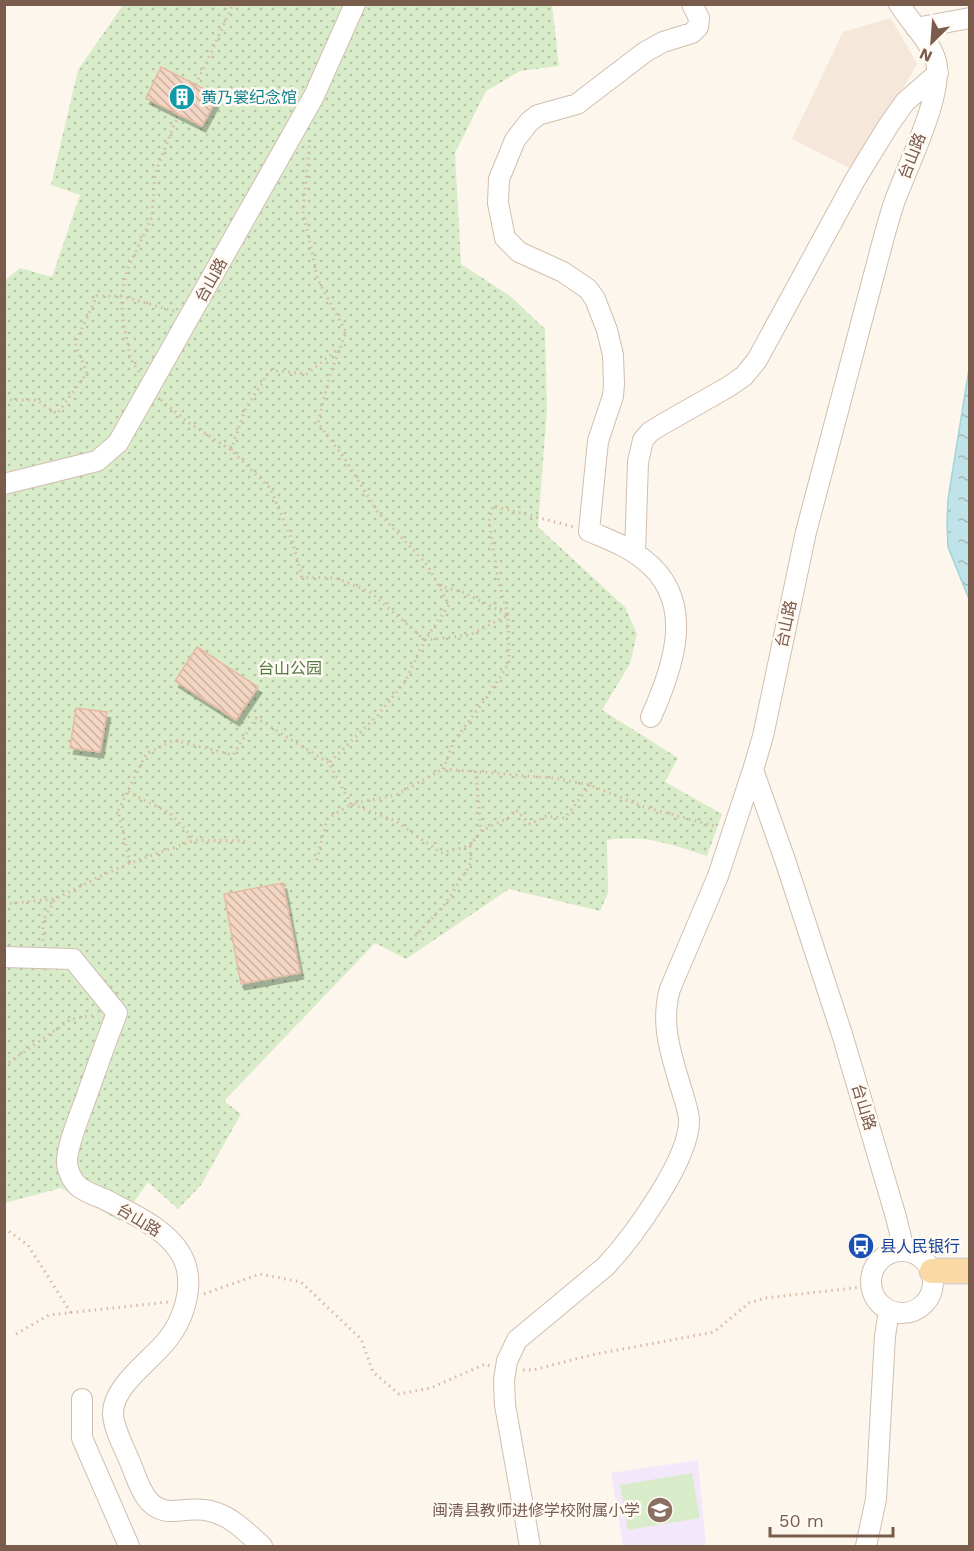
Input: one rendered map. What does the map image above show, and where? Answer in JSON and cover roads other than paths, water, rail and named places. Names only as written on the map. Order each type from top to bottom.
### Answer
[{"type":"main road","points":[[933,1277],[969,1271]]},
{"type":"main road","points":[[933,1277],[969,1282]]},
{"type":"street","name":"台山路","points":[[4,484],[97,461],[118,443],[314,96],[355,4]]},
{"type":"street","points":[[651,717],[668,680],[677,630],[676,615],[664,584],[655,571],[634,553],[589,531],[598,441],[613,396],[613,355],[607,330],[595,299],[588,289],[563,272],[519,252],[505,238],[498,203],[499,179],[515,140],[529,122],[538,115],[577,104],[645,52],[663,42],[692,33],[698,27],[699,18],[692,4]]},
{"type":"street","points":[[634,553],[638,462],[643,440],[650,432],[744,376],[757,360],[855,180],[888,126],[904,102],[938,73],[936,60],[899,4]]},
{"type":"street","points":[[916,28],[969,18]]},
{"type":"street","name":"台山路","points":[[904,1250],[842,1034],[753,770],[763,736],[806,532],[878,259],[894,203],[933,102],[938,73]]},
{"type":"street","points":[[530,1546],[505,1405],[504,1371],[509,1354],[517,1340],[606,1266],[617,1254],[649,1210],[679,1158],[689,1120],[666,1035],[666,1002],[718,876],[753,770]]},
{"type":"street","name":"台山路","points":[[4,957],[73,959],[117,1013],[73,1133],[67,1162],[71,1177],[79,1187],[124,1210],[163,1234],[176,1246],[186,1265],[189,1281],[187,1300],[169,1338],[123,1387],[116,1400],[113,1414],[145,1499],[157,1508],[169,1512],[210,1510],[238,1524],[262,1546]]},
{"type":"street","points":[[904,1250],[919,1255],[927,1262],[933,1277],[933,1292],[928,1301],[910,1313],[889,1311],[874,1296],[871,1286],[871,1276],[881,1258],[904,1250]]},
{"type":"street","points":[[866,1546],[876,1500],[885,1336],[889,1311]]},
{"type":"street","points":[[82,1399],[82,1438],[129,1546]]},
{"type":"water","points":[[969,369],[969,599],[948,547],[947,523],[948,499]]},
{"type":"place","name":"黄乃裳纪念馆","points":[[182,97]]},
{"type":"place","name":"县人民银行","points":[[861,1246]]},
{"type":"place","name":"闽清县教师进修学校附属小学","points":[[660,1510]]},
{"type":"park label","name":"台山公园","points":[[290,668]]}]
